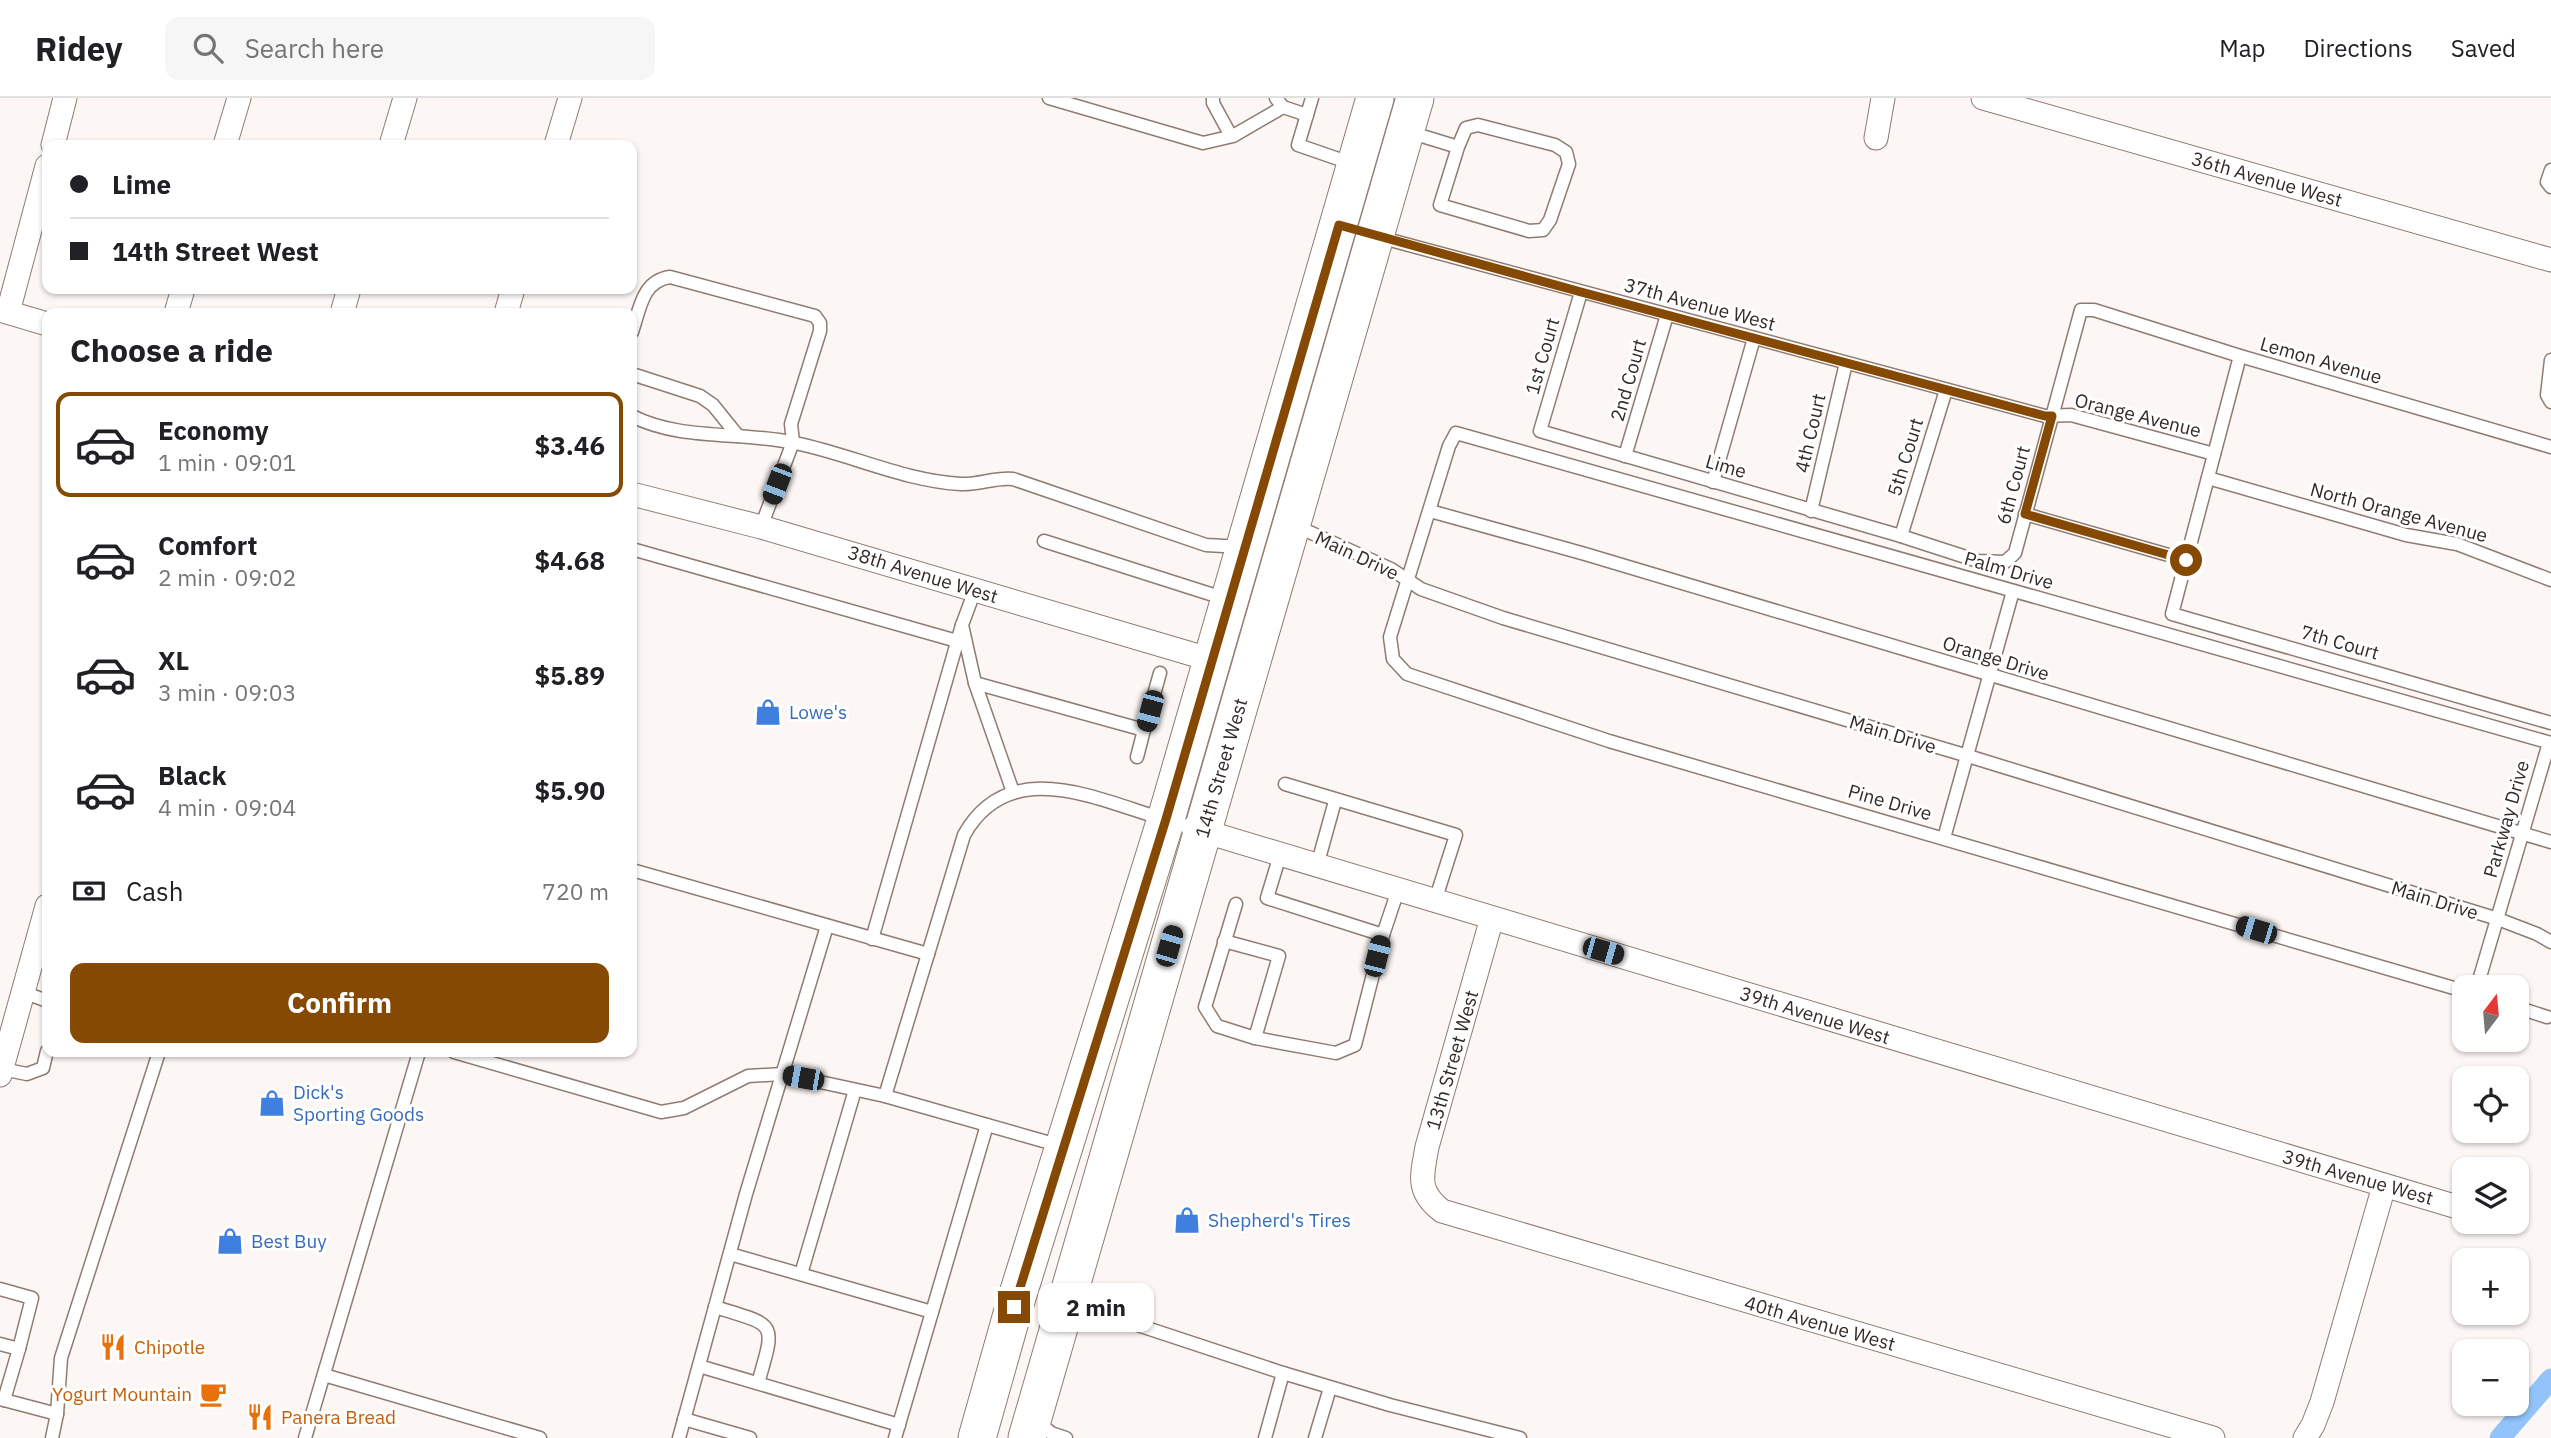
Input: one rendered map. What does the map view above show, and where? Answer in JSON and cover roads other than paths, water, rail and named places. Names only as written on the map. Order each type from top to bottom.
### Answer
[{"type":"main road","name":"14th Street West","points":[[1030,1428],[1292,525],[1357,230],[1356,164],[1369,99]]},
{"type":"main road","name":"14th Street West","points":[[976,1438],[1014,1307],[1166,819],[1244,547],[1357,230],[1410,115]]},
{"type":"main road","points":[[1030,1428],[1017,1401],[1013,1387],[1014,1373],[1028,1320],[1046,1206]]},
{"type":"street","points":[[54,140],[65,98]]},
{"type":"street","points":[[226,140],[239,98]]},
{"type":"street","points":[[392,140],[405,98]]},
{"type":"street","points":[[557,140],[570,98]]},
{"type":"street","points":[[1876,138],[1883,98]]},
{"type":"street","name":"36th Avenue West","points":[[1983,98],[2551,260]]},
{"type":"street","points":[[42,183],[4,311],[42,322]]},
{"type":"street","name":"38th Avenue West","points":[[637,495],[761,527],[1212,660]]},
{"type":"street","name":"Main Drive","points":[[1244,547],[1292,525]]},
{"type":"street","name":"39th Avenue West","points":[[1166,819],[2452,1206]]},
{"type":"street","name":"13th Street West","points":[[1430,1202],[1422,1185],[1427,1147],[1492,918]]},
{"type":"street","points":[[1,1072],[42,924]]},
{"type":"street","points":[[2305,1438],[2322,1402],[2384,1186]]},
{"type":"street","name":"40th Avenue West","points":[[1430,1202],[1456,1217],[2213,1438]]},
{"type":"lane","points":[[1049,98],[1203,143],[1231,136],[1280,102],[1307,115]]},
{"type":"lane","points":[[1213,98],[1213,103],[1231,136]]},
{"type":"lane","points":[[1312,98],[1298,145],[1356,164]]},
{"type":"lane","points":[[1410,115],[1458,146]]},
{"type":"lane","points":[[1478,125],[1555,145],[1566,152],[1569,164],[1550,220],[1542,230],[1537,232],[1440,205],[1458,146],[1466,128],[1478,125]]},
{"type":"lane","points":[[2551,170],[2547,182],[2551,187]]},
{"type":"lane","name":"37th Avenue West","points":[[1357,230],[1946,390],[2052,416]]},
{"type":"lane","points":[[637,319],[649,287],[658,279],[670,277],[816,316],[820,331],[791,424],[793,442],[761,527]]},
{"type":"lane","name":"1st Court","points":[[1540,431],[1581,292]]},
{"type":"lane","name":"Lemon Avenue","points":[[2081,310],[2094,310],[2551,447]]},
{"type":"lane","name":"6th Court","points":[[1900,536],[1978,561],[2005,562],[2015,553],[2081,310]]},
{"type":"lane","name":"2nd Court","points":[[1625,456],[1667,315]]},
{"type":"lane","points":[[1713,482],[1754,338]]},
{"type":"lane","points":[[2025,514],[2186,560],[2241,356]]},
{"type":"lane","points":[[2551,360],[2547,395],[2551,402]]},
{"type":"lane","name":"4th Court","points":[[1811,511],[1846,363]]},
{"type":"lane","points":[[637,376],[700,396],[713,405],[738,436]]},
{"type":"lane","name":"5th Court","points":[[1900,536],[1946,390]]},
{"type":"lane","name":"Orange Avenue","points":[[2052,416],[2071,415],[2214,454]]},
{"type":"lane","points":[[637,418],[667,429],[793,442],[936,482],[974,484],[1002,478],[1013,479],[1206,545],[1244,547]]},
{"type":"lane","name":"Lime","points":[[1540,431],[1900,536]]},
{"type":"lane","name":"Pine Drive","points":[[1457,433],[1449,446],[1390,637],[1393,659],[1407,674],[1609,741],[2452,987]]},
{"type":"lane","name":"Palm Drive","points":[[1457,433],[2550,743]]},
{"type":"lane","name":"North Orange Avenue","points":[[2208,478],[2406,535],[2457,544],[2551,580]]},
{"type":"lane","name":"Orange Drive","points":[[1430,511],[1586,554],[2551,842]]},
{"type":"lane","name":"Main Drive","points":[[1292,525],[1391,569],[1421,589],[1503,618],[1968,756],[2498,919],[2551,942]]},
{"type":"lane","points":[[1044,541],[1229,600]]},
{"type":"lane","points":[[637,550],[957,641]]},
{"type":"lane","name":"7th Court","points":[[2186,560],[2172,614],[2551,723]]},
{"type":"lane","points":[[872,939],[957,641],[975,590]]},
{"type":"lane","points":[[1944,838],[2013,591]]},
{"type":"lane","points":[[962,625],[975,683],[1013,792]]},
{"type":"lane","points":[[1137,757],[1160,673]]},
{"type":"lane","points":[[975,683],[1144,730]]},
{"type":"lane","name":"Parkway Drive","points":[[2481,975],[2550,743]]},
{"type":"lane","points":[[1285,785],[1456,835],[1435,901]]},
{"type":"lane","points":[[886,1096],[964,835],[982,811],[1013,792],[1059,788],[1166,819]]},
{"type":"lane","points":[[1317,866],[1335,801]]},
{"type":"lane","points":[[1280,855],[1268,898],[1383,935]]},
{"type":"lane","points":[[637,871],[928,954]]},
{"type":"lane","points":[[1236,904],[1205,1007],[1217,1026],[1255,1038],[1336,1053],[1354,1045],[1383,935],[1398,890]]},
{"type":"lane","points":[[679,1438],[730,1254],[827,926]]},
{"type":"lane","points":[[1224,941],[1279,956],[1255,1038]]},
{"type":"lane","points":[[23,992],[42,999]]},
{"type":"lane","points":[[2529,1011],[2547,1017]]},
{"type":"lane","points":[[1,1072],[27,1074],[43,1068],[46,1057]]},
{"type":"lane","points":[[52,1438],[57,1414],[61,1358],[157,1057]]},
{"type":"lane","points":[[305,1438],[418,1057]]},
{"type":"lane","points":[[471,1057],[661,1112],[684,1108],[748,1076],[783,1074],[886,1096],[1065,1147]]},
{"type":"lane","points":[[801,1274],[855,1090]]},
{"type":"lane","points":[[895,1438],[987,1125]]},
{"type":"lane","points":[[730,1254],[932,1312]]},
{"type":"lane","points":[[0,1289],[32,1298],[2,1399],[57,1414]]},
{"type":"lane","points":[[1065,1301],[1330,1388],[1520,1438]]},
{"type":"lane","points":[[715,1307],[755,1319],[769,1331],[758,1383]]},
{"type":"lane","points":[[0,1344],[19,1349]]},
{"type":"lane","points":[[699,1366],[900,1424]]},
{"type":"lane","points":[[1265,1438],[1283,1373]]},
{"type":"lane","points":[[324,1375],[493,1432],[540,1438]]},
{"type":"lane","points":[[1315,1438],[1330,1388]]},
{"type":"lane","points":[[684,1419],[750,1438]]},
{"type":"lane","points":[[1030,1428],[1066,1438]]},
{"type":"waterway","points":[[2500,1438],[2551,1379]]},
{"type":"place","name":"Lowe's","points":[[768,712]]},
{"type":"place","name":"Dick's Sporting Goods","points":[[272,1103]]},
{"type":"place","name":"Shepherd's Tires","points":[[1187,1220]]},
{"type":"place","name":"Best Buy","points":[[230,1241]]},
{"type":"place","name":"Chipotle","points":[[113,1347]]},
{"type":"place","name":"Yogurt Mountain","points":[[213,1394]]},
{"type":"place","name":"Panera Bread","points":[[260,1417]]}]
